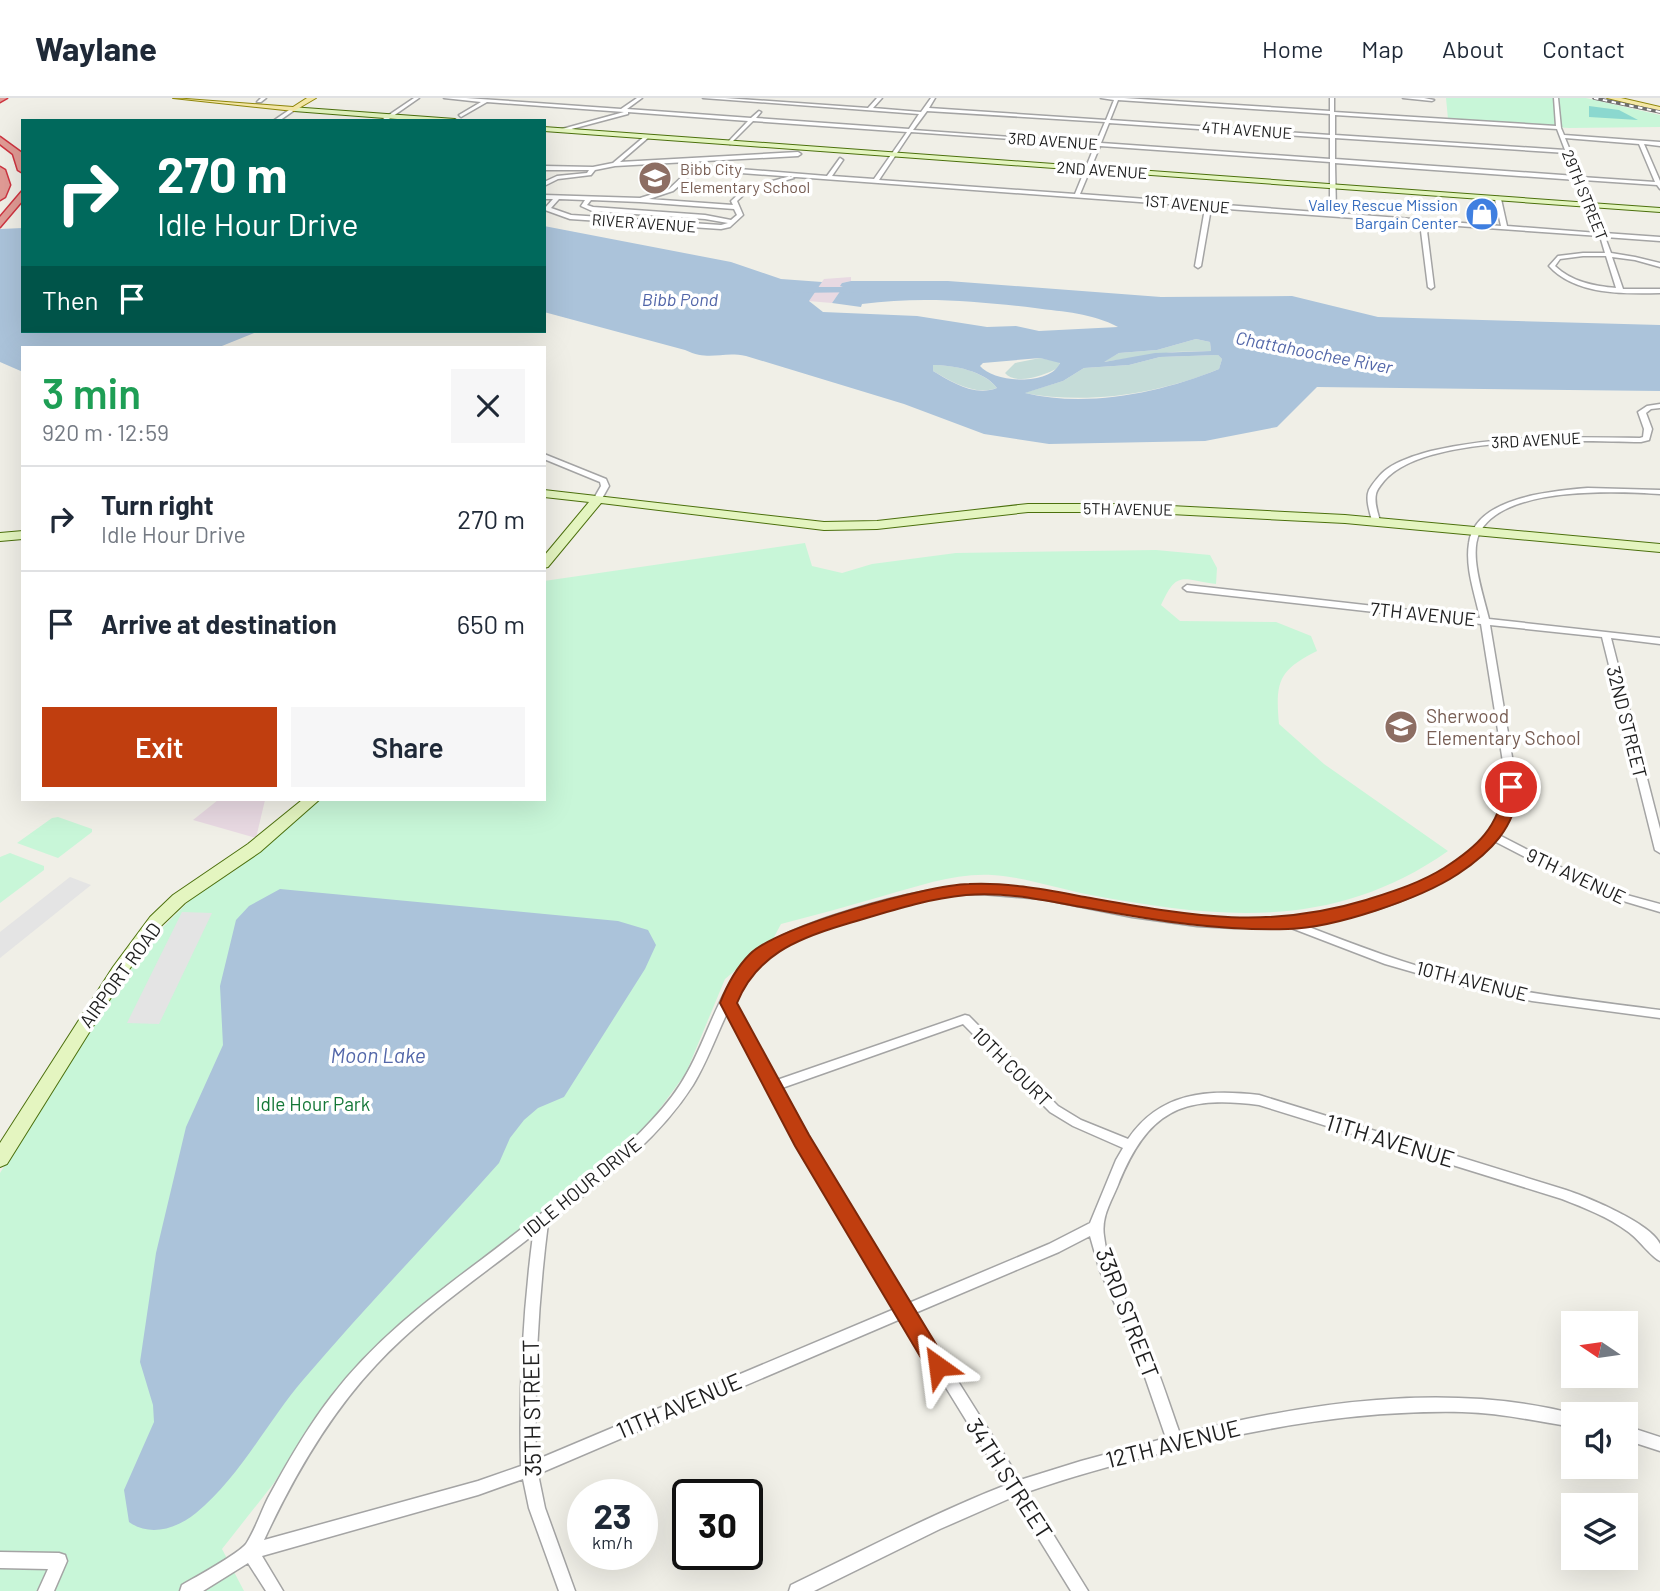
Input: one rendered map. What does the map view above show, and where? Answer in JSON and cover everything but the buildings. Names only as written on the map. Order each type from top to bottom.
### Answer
[{"type":"highway","points":[[0,142],[14,156],[21,168]]},
{"type":"highway","points":[[0,170],[5,185],[0,197]]},
{"type":"highway","points":[[3,221],[21,196]]},
{"type":"main road","points":[[177,98],[280,108],[458,119]]},
{"type":"main road","points":[[1611,98],[1660,107]]},
{"type":"main road","points":[[1624,98],[1660,107]]},
{"type":"main road","points":[[270,107],[310,99]]},
{"type":"main road","points":[[280,108],[310,99]]},
{"type":"main road","points":[[294,109],[310,99]]},
{"type":"main road","name":"2ND AVENUE","points":[[547,130],[1088,169],[1168,179],[1660,210]]},
{"type":"main road","name":"5TH AVENUE","points":[[546,493],[824,526],[877,525],[978,512],[1080,508],[1265,513],[1660,548]]},
{"type":"main road","points":[[546,562],[597,500]]},
{"type":"main road","points":[[0,537],[21,535]]},
{"type":"main road","name":"AIRPORT ROAD","points":[[0,1158],[118,971],[156,921],[179,899],[254,848],[310,801]]},
{"type":"street","points":[[385,119],[417,98]]},
{"type":"street","name":"3RD AVENUE","points":[[446,98],[1660,185]]},
{"type":"street","points":[[623,110],[640,98]]},
{"type":"street","name":"4TH AVENUE","points":[[705,98],[869,110],[1110,121],[1569,152]]},
{"type":"street","points":[[823,107],[830,98]]},
{"type":"street","points":[[869,110],[880,98]]},
{"type":"street","points":[[875,181],[933,98]]},
{"type":"street","points":[[1102,98],[1559,128]]},
{"type":"street","points":[[1077,196],[1079,185],[1100,145],[1117,98]]},
{"type":"street","points":[[1332,98],[1332,215]]},
{"type":"street","points":[[1405,98],[1432,100]]},
{"type":"street","name":"29TH STREET","points":[[1556,98],[1559,128],[1602,235],[1620,290]]},
{"type":"street","points":[[458,119],[488,99]]},
{"type":"street","points":[[278,119],[294,109]]},
{"type":"street","points":[[565,130],[634,111]]},
{"type":"street","points":[[730,143],[759,112]]},
{"type":"street","points":[[1562,136],[1660,144]]},
{"type":"street","points":[[615,164],[647,137]]},
{"type":"street","points":[[1641,143],[1660,185]]},
{"type":"street","points":[[546,168],[593,169],[615,164],[798,154],[792,160]]},
{"type":"street","points":[[829,177],[840,160]]},
{"type":"street","points":[[546,162],[592,162],[607,166]]},
{"type":"street","points":[[781,173],[787,167]]},
{"type":"street","points":[[546,183],[556,178],[589,174],[593,169]]},
{"type":"street","name":"1ST AVENUE","points":[[679,183],[690,172],[714,169],[1660,239]]},
{"type":"street","points":[[640,200],[671,190],[679,183],[746,190],[807,176]]},
{"type":"street","points":[[1037,193],[1079,185]]},
{"type":"street","points":[[588,200],[584,206],[592,209],[705,217],[731,224],[740,215],[736,207],[737,197],[746,190]]},
{"type":"street","points":[[548,197],[736,207]]},
{"type":"street","name":"RIVER AVENUE","points":[[548,197],[547,209],[560,215],[702,227],[731,224]]},
{"type":"street","points":[[1498,199],[1504,227]]},
{"type":"street","points":[[1198,265],[1201,239],[1212,206]]},
{"type":"street","points":[[1427,222],[1424,231],[1430,287]]},
{"type":"street","points":[[1660,265],[1609,256],[1571,255],[1558,258],[1552,267],[1568,279],[1620,290],[1660,291]]},
{"type":"street","name":"3RD AVENUE","points":[[1376,521],[1371,498],[1374,486],[1395,468],[1468,446],[1522,439],[1582,437],[1641,440],[1646,438],[1647,429],[1642,411],[1660,406]]},
{"type":"street","points":[[546,457],[603,481],[605,486],[597,500]]},
{"type":"street","points":[[1476,530],[1498,511],[1554,493],[1602,489],[1660,492]]},
{"type":"street","name":"IDLE HOUR DRIVE","points":[[250,1552],[281,1484],[339,1397],[410,1325],[620,1159],[673,1104],[692,1076],[738,980],[758,956],[788,939],[887,905],[956,890],[1018,891],[1200,922],[1290,923],[1352,911],[1411,891],[1437,880],[1480,852],[1495,837],[1510,806],[1511,787],[1473,549],[1476,530]]},
{"type":"street","name":"7TH AVENUE","points":[[1187,588],[1660,641]]},
{"type":"street","name":"32ND STREET","points":[[1606,635],[1660,850]]},
{"type":"street","name":"9TH AVENUE","points":[[1495,837],[1597,890],[1660,908]]},
{"type":"street","name":"10TH AVENUE","points":[[1290,923],[1348,947],[1463,983],[1529,996],[1660,1014]]},
{"type":"street","name":"34TH STREET","points":[[729,1003],[814,1161],[1080,1591]]},
{"type":"street","name":"10TH COURT","points":[[774,1086],[965,1019],[1054,1109],[1077,1123],[1129,1145]]},
{"type":"street","name":"11TH AVENUE","points":[[1129,1145],[1150,1121],[1179,1102],[1218,1096],[1259,1100],[1566,1195],[1611,1213],[1639,1230],[1656,1250]]},
{"type":"street","name":"33RD STREET","points":[[1129,1145],[1096,1226],[1107,1271],[1142,1350],[1175,1442]]},
{"type":"street","name":"35TH STREET","points":[[542,1221],[534,1281],[527,1404],[529,1470],[537,1508],[567,1591]]},
{"type":"street","name":"11TH AVENUE","points":[[188,1591],[250,1552],[478,1488],[529,1470],[1054,1248],[1096,1226]]},
{"type":"street","name":"12TH AVENUE","points":[[797,1591],[1017,1488],[1175,1442],[1263,1422],[1358,1406],[1408,1404],[1471,1406],[1561,1418]]},
{"type":"street","points":[[1638,1437],[1660,1444]]},
{"type":"street","points":[[250,1552],[275,1591]]},
{"type":"street","points":[[0,1560],[59,1561],[46,1591]]},
{"type":"shaded area","points":[[1589,106],[1619,110],[1638,120],[1589,117]]},
{"type":"shaded area","points":[[851,277],[851,281],[842,283],[843,287],[832,303],[808,301],[824,279]]},
{"type":"shaded area","points":[[1196,339],[1210,342],[1211,351],[1173,352],[1103,362],[1119,353],[1157,350]]},
{"type":"shaded area","points":[[1218,355],[1222,359],[1219,369],[1148,391],[1073,398],[1024,393],[1063,381],[1084,368],[1129,365],[1160,357]]},
{"type":"shaded area","points":[[1040,358],[1060,362],[1058,368],[1023,379],[1010,377],[1005,373],[1015,363]]},
{"type":"shaded area","points":[[933,365],[977,373],[997,388],[980,390],[964,387],[933,371]]},
{"type":"shaded area","points":[[217,801],[265,801],[256,838],[193,820]]},
{"type":"shaded area","points":[[70,877],[91,885],[0,958],[0,932]]},
{"type":"shaded area","points":[[182,912],[212,913],[159,1024],[127,1023]]},
{"type":"green space","points":[[1446,98],[1586,98],[1660,115],[1660,127],[1569,128],[1448,119]]},
{"type":"green space","name":"Idle Hour Park","points":[[805,543],[812,566],[842,573],[872,564],[956,553],[1156,550],[1210,555],[1217,568],[1216,584],[1181,579],[1171,586],[1161,605],[1180,621],[1276,622],[1311,636],[1317,651],[1294,664],[1282,678],[1278,697],[1279,724],[1324,764],[1448,851],[1405,877],[1362,895],[1319,906],[1275,912],[1185,910],[1091,895],[1017,878],[978,875],[937,881],[781,924],[773,939],[725,979],[686,1073],[645,1129],[602,1169],[349,1379],[318,1413],[274,1483],[222,1549],[244,1591],[0,1591],[0,1173],[85,1035],[149,941],[191,899],[237,869],[310,801],[546,801],[546,581]]},
{"type":"green space","points":[[58,817],[92,829],[92,832],[58,858],[17,843],[52,818]]},
{"type":"green space","points":[[10,853],[44,866],[44,870],[0,903],[0,857]]},
{"type":"water","points":[[546,226],[731,262],[781,279],[822,282],[809,301],[823,312],[917,316],[987,327],[1016,326],[1039,331],[1118,327],[1078,314],[991,303],[906,300],[862,304],[861,307],[832,303],[843,287],[840,286],[842,283],[851,281],[948,281],[1161,297],[1292,296],[1378,317],[1660,325],[1660,391],[1317,387],[1277,427],[1205,441],[1049,444],[984,434],[904,404],[746,356],[709,356],[546,313]],"holes":[[[1196,339],[1210,342],[1211,351],[1155,353],[1104,362],[1119,353],[1157,350]],[[1218,355],[1222,359],[1219,369],[1173,385],[1123,396],[1073,399],[1025,393],[1063,381],[1084,368],[1129,365],[1160,357]],[[1040,358],[1060,363],[1045,376],[1022,380],[997,376],[980,366],[983,363]],[[933,365],[977,373],[997,388],[980,391],[955,384],[933,371]]]},
{"type":"water","points":[[21,228],[21,333],[254,333],[222,346],[21,346],[21,371],[0,362],[0,229]]},
{"type":"water","name":"Moon Lake","points":[[280,889],[618,921],[648,930],[656,945],[645,969],[564,1097],[538,1108],[524,1120],[510,1138],[499,1163],[303,1380],[240,1466],[212,1499],[196,1513],[172,1527],[146,1529],[129,1522],[124,1490],[154,1422],[153,1405],[140,1362],[156,1253],[186,1127],[223,1045],[220,986],[236,920],[249,906]]},
{"type":"waterway","points":[[792,290],[866,290]]},
{"type":"railway","points":[[1594,98],[1660,112]]},
{"type":"place","name":"Bibb City Elementary School","points":[[655,178]]},
{"type":"place","name":"Valley Rescue Mission Bargain Center","points":[[1482,214]]},
{"type":"place","name":"Sherwood Elementary School","points":[[1401,727]]},
{"type":"route","points":[[938,1366],[802,1140],[729,1003],[738,980],[758,956],[788,939],[820,926],[887,905],[920,896],[981,888],[1018,891],[1163,918],[1200,922],[1290,923],[1327,918],[1437,880],[1480,852],[1503,824],[1510,806],[1511,787]]},
{"type":"water label","name":"Bibb Pond","points":[[680,300]]},
{"type":"water label","name":"Chattahoochee River","points":[[1314,353]]}]
